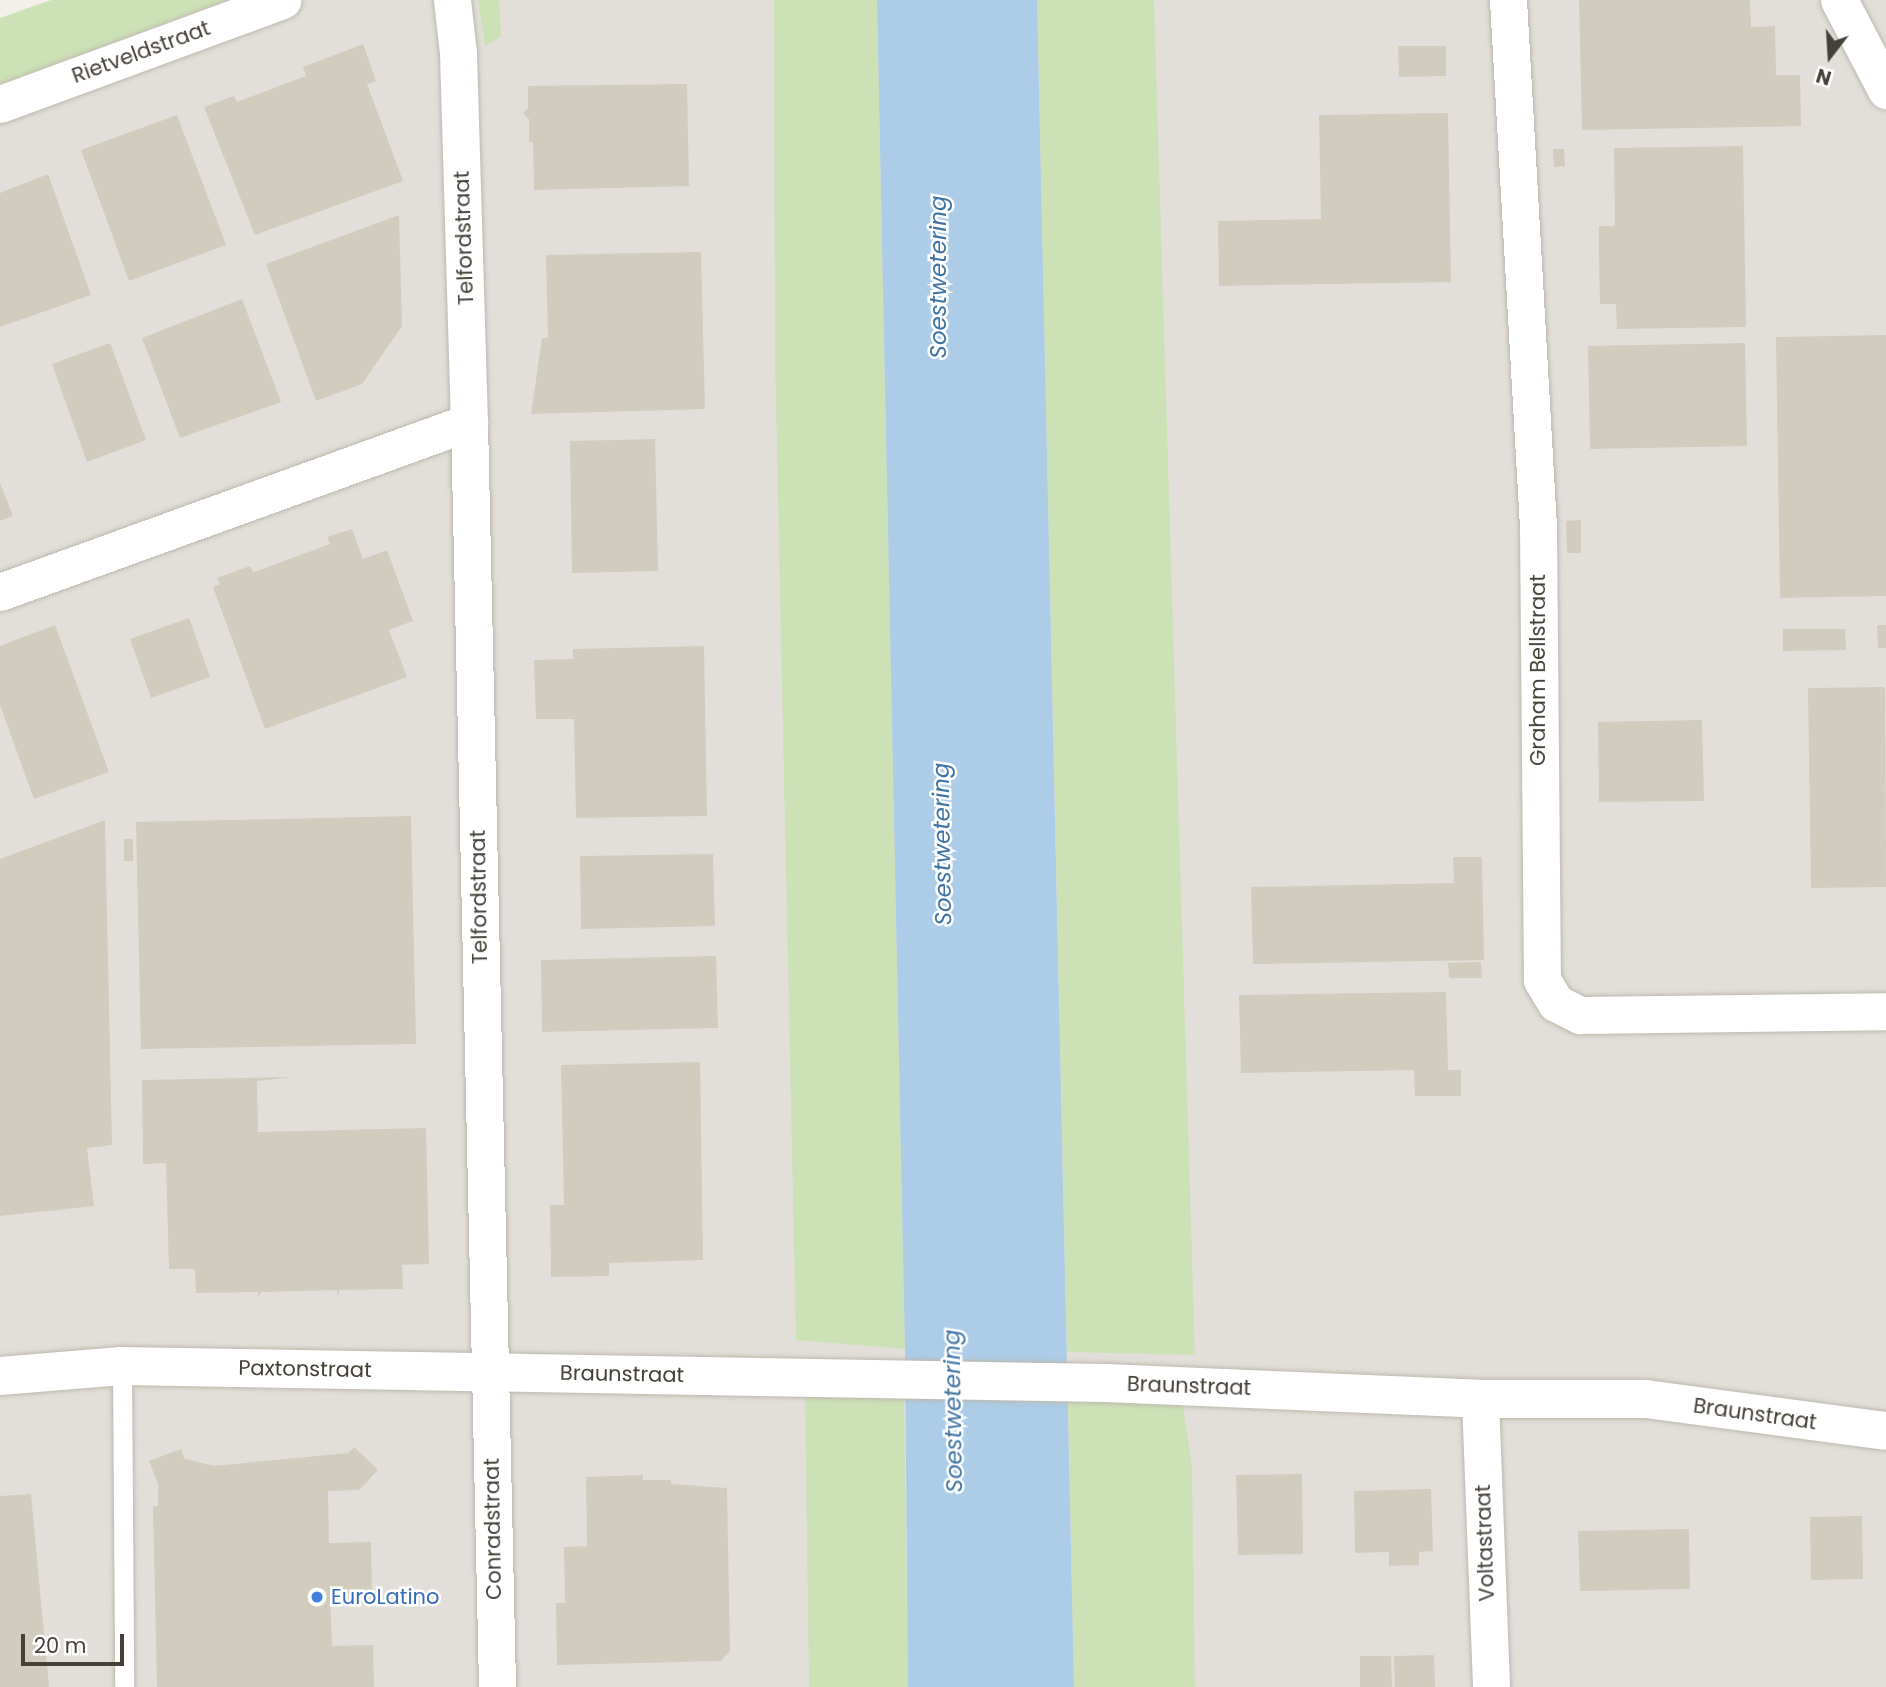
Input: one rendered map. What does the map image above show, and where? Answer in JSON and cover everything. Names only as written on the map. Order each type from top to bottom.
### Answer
[{"type":"street","name":"Rietveldstraat","points":[[0,104],[282,0]]},
{"type":"street","name":"Telfordstraat","points":[[452,0],[458,54],[469,422],[489,1371]]},
{"type":"street","name":"Graham Bellstraat","points":[[1508,0],[1538,527],[1542,980],[1556,1003],[1580,1015],[1886,1011]]},
{"type":"street","points":[[1839,0],[1886,90]]},
{"type":"street","points":[[0,592],[469,422]]},
{"type":"street","name":"Paxtonstraat","points":[[0,1376],[122,1366],[489,1371]]},
{"type":"street","name":"Braunstraat","points":[[489,1371],[1106,1383],[1480,1399],[1646,1399],[1886,1431]]},
{"type":"street","name":"Conradstraat","points":[[489,1371],[497,1687]]},
{"type":"street","name":"Voltastraat","points":[[1480,1399],[1491,1687]]},
{"type":"lane","points":[[122,1366],[124,1687]]},
{"type":"shaded area","points":[[174,0],[1886,0],[1886,1687],[0,1687],[0,64]]},
{"type":"green space","points":[[51,0],[227,0],[0,84],[0,18]]},
{"type":"green space","points":[[478,0],[499,0],[501,36],[485,47]]},
{"type":"green space","points":[[774,0],[877,0],[905,1349],[796,1340],[775,358]]},
{"type":"green space","points":[[1037,0],[1154,0],[1195,1355],[1067,1352]]},
{"type":"green space","points":[[805,1394],[904,1399],[908,1687],[809,1687]]},
{"type":"green space","points":[[1068,1399],[1182,1401],[1192,1466],[1195,1687],[1074,1687]]},
{"type":"water","name":"Soestwetering","points":[[877,0],[1037,0],[1074,1687],[908,1687],[905,1349]]},
{"type":"building","points":[[1579,0],[1750,0],[1751,27],[1775,26],[1776,75],[1800,75],[1801,126],[1582,130]]},
{"type":"building","points":[[363,44],[376,81],[367,84],[403,181],[255,235],[204,107],[234,96],[237,102],[306,76],[303,67]]},
{"type":"building","points":[[1398,46],[1446,46],[1446,76],[1399,77]]},
{"type":"building","points":[[687,84],[689,186],[534,190],[533,142],[529,142],[529,119],[523,113],[528,108],[528,86]]},
{"type":"building","points":[[1448,113],[1451,282],[1219,286],[1218,221],[1321,219],[1319,115]]},
{"type":"building","points":[[177,115],[226,245],[129,281],[81,150]]},
{"type":"building","points":[[1743,146],[1746,327],[1617,329],[1616,304],[1600,304],[1599,256],[1599,226],[1615,226],[1614,148]]},
{"type":"building","points":[[1553,149],[1564,149],[1565,166],[1554,167]]},
{"type":"building","points":[[48,174],[91,295],[0,327],[0,193]]},
{"type":"building","points":[[399,215],[402,326],[362,384],[316,401],[266,264]]},
{"type":"building","points":[[701,252],[705,409],[531,414],[542,338],[548,338],[546,255]]},
{"type":"building","points":[[242,299],[281,402],[180,438],[142,338]]},
{"type":"building","points":[[1886,335],[1886,596],[1780,598],[1776,337]]},
{"type":"building","points":[[110,343],[146,440],[87,462],[52,364]]},
{"type":"building","points":[[1745,343],[1747,446],[1590,449],[1588,346]]},
{"type":"building","points":[[655,439],[658,571],[572,573],[570,441]]},
{"type":"building","points":[[0,483],[13,516],[0,521]]},
{"type":"building","points":[[1581,520],[1581,553],[1567,553],[1566,521]]},
{"type":"building","points":[[352,529],[363,559],[387,550],[413,621],[389,630],[407,677],[265,729],[213,587],[220,584],[217,578],[250,566],[253,572],[257,571],[330,544],[327,537]]},
{"type":"building","points":[[189,618],[210,677],[151,698],[130,639]]},
{"type":"building","points":[[55,625],[109,772],[34,799],[0,705],[0,646]]},
{"type":"building","points":[[1877,625],[1886,625],[1886,648],[1878,648]]},
{"type":"building","points":[[1783,629],[1845,629],[1846,650],[1783,651]]},
{"type":"building","points":[[704,646],[707,816],[576,818],[574,719],[536,719],[534,660],[573,659],[573,649]]},
{"type":"building","points":[[1885,687],[1886,887],[1811,888],[1808,688]]},
{"type":"building","points":[[1702,720],[1704,801],[1599,802],[1598,722]]},
{"type":"building","points":[[411,816],[416,1044],[141,1049],[136,822]]},
{"type":"building","points":[[105,820],[112,1145],[87,1148],[94,1206],[0,1216],[0,859]]},
{"type":"building","points":[[124,839],[133,839],[133,861],[124,861]]},
{"type":"building","points":[[713,854],[715,926],[581,929],[580,856]]},
{"type":"building","points":[[1453,857],[1482,857],[1484,960],[1253,964],[1251,887],[1454,883]]},
{"type":"building","points":[[716,956],[718,1028],[542,1032],[541,960]]},
{"type":"building","points":[[1481,962],[1482,978],[1449,978],[1448,963]]},
{"type":"building","points":[[1446,992],[1448,1070],[1461,1070],[1461,1096],[1415,1096],[1414,1070],[1241,1073],[1239,995]]},
{"type":"building","points":[[700,1062],[703,1260],[609,1263],[609,1276],[551,1277],[550,1205],[564,1205],[561,1065]]},
{"type":"building","points":[[294,1077],[257,1081],[258,1132],[426,1128],[429,1264],[402,1265],[403,1289],[340,1290],[337,1297],[337,1290],[261,1292],[258,1298],[258,1292],[196,1293],[195,1269],[169,1269],[166,1163],[143,1164],[142,1080]]},
{"type":"building","points":[[354,1447],[378,1470],[359,1490],[328,1491],[329,1543],[371,1542],[372,1593],[330,1594],[332,1646],[373,1645],[374,1687],[157,1687],[153,1506],[158,1506],[158,1484],[149,1461],[181,1449],[185,1459],[214,1466],[348,1453]]},
{"type":"building","points":[[1302,1474],[1303,1554],[1238,1555],[1236,1475]]},
{"type":"building","points":[[643,1475],[643,1480],[671,1480],[671,1484],[727,1488],[730,1651],[721,1661],[557,1665],[556,1603],[565,1603],[564,1547],[587,1546],[586,1477]]},
{"type":"building","points":[[1431,1489],[1433,1551],[1419,1552],[1419,1565],[1389,1566],[1389,1552],[1355,1553],[1354,1491]]},
{"type":"building","points":[[31,1494],[49,1687],[0,1687],[0,1496]]},
{"type":"building","points":[[1862,1516],[1863,1579],[1811,1580],[1810,1517]]},
{"type":"building","points":[[1689,1529],[1690,1589],[1580,1591],[1578,1531]]},
{"type":"building","points":[[1434,1655],[1435,1687],[1395,1687],[1394,1656]]},
{"type":"building","points":[[1360,1656],[1391,1656],[1392,1687],[1360,1687]]},
{"type":"place","name":"EuroLatino","points":[[317,1597]]}]
